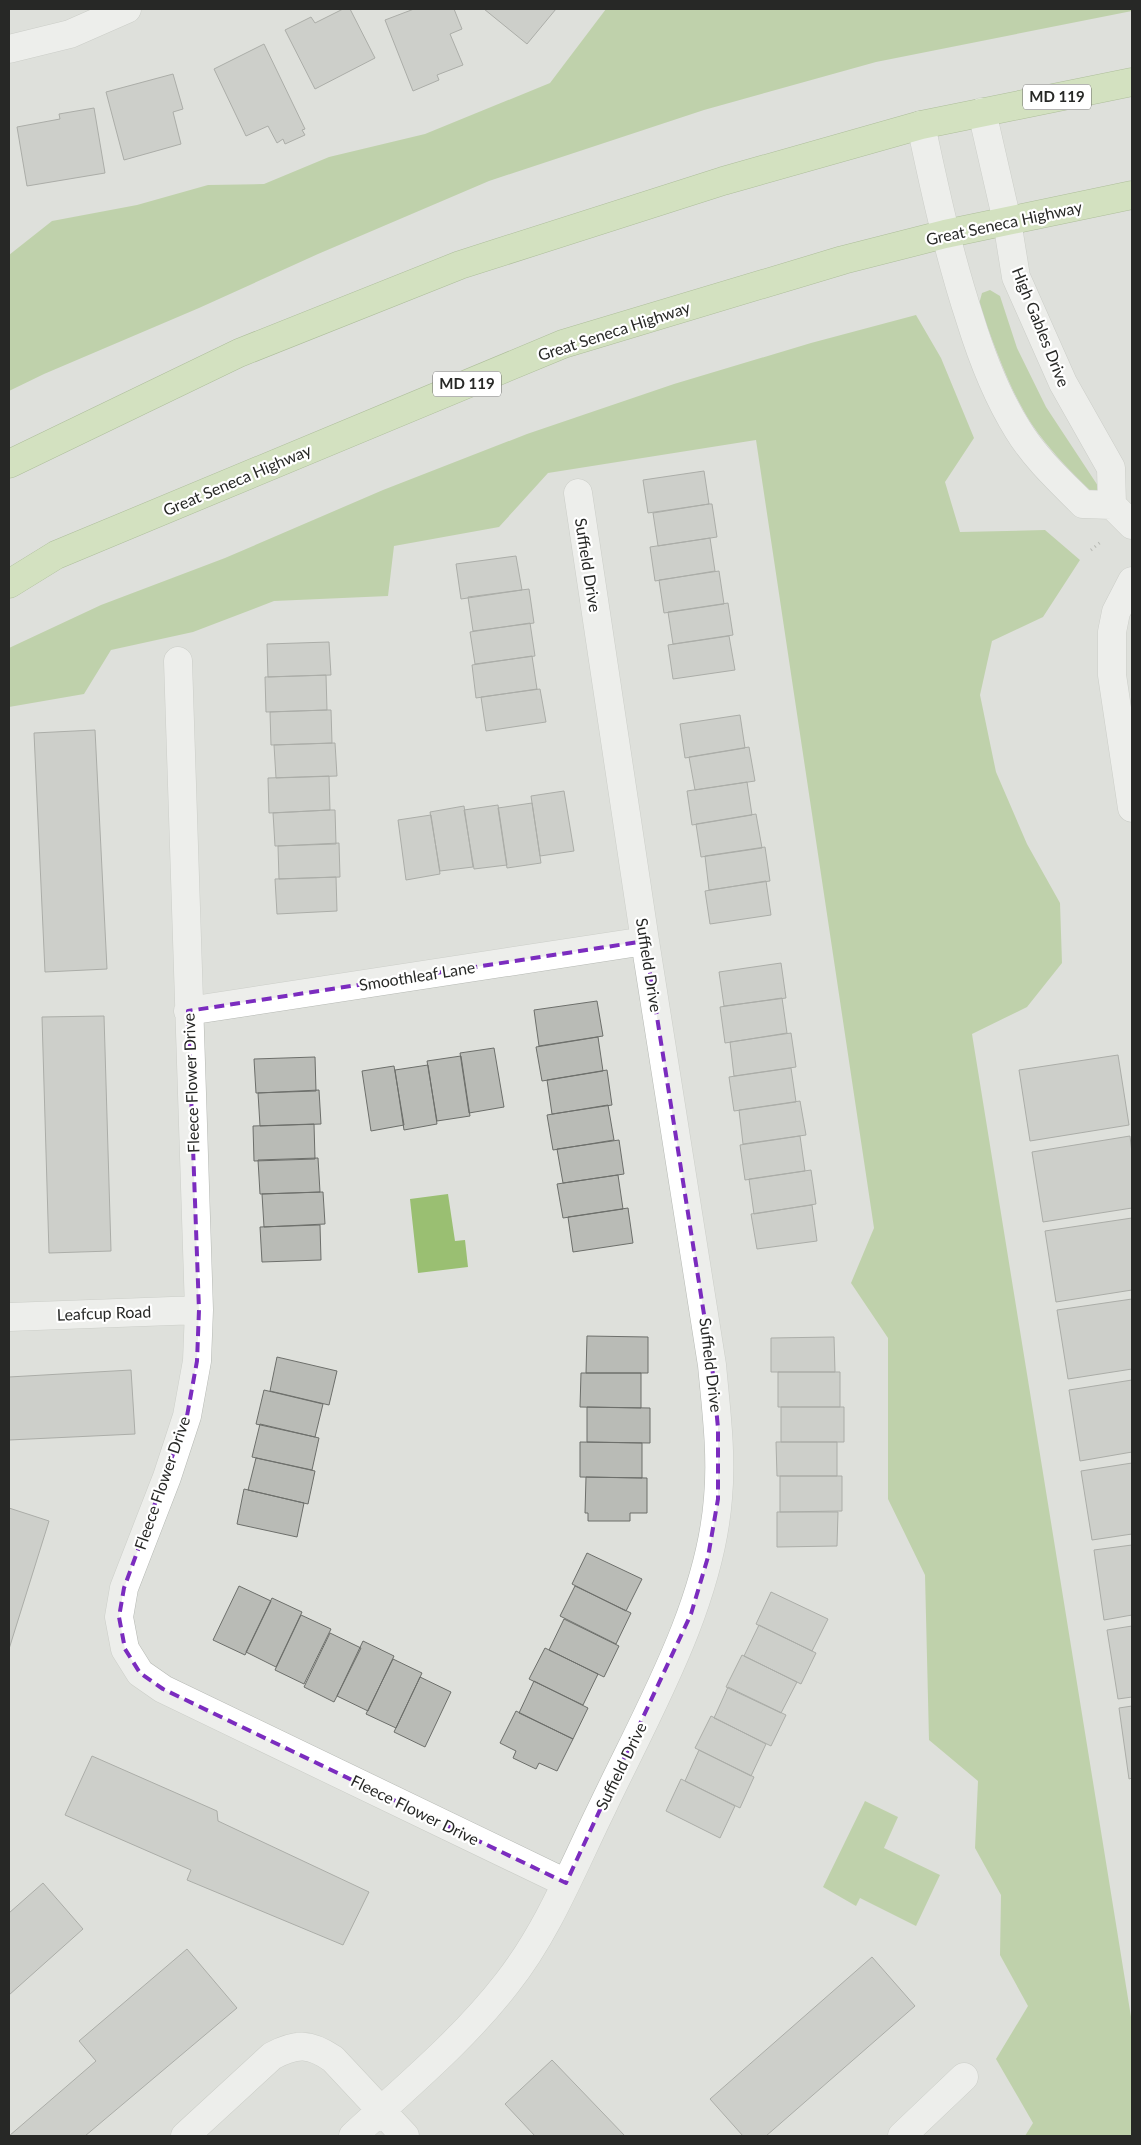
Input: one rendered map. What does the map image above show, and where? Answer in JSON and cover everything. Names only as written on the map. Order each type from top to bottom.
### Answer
[{"type":"main road","name":"MD 119","points":[[9,464],[239,353],[460,264],[724,181],[921,125],[1132,82]]},
{"type":"main road","name":"Great Seneca Highway","points":[[9,584],[56,555],[563,344],[843,260],[944,234],[1132,195]]},
{"type":"street","points":[[9,49],[70,34],[127,9]]},
{"type":"street","name":"High Gables Drive","points":[[982,112],[1007,221],[1016,277],[1063,383],[1111,468],[1112,505]]},
{"type":"street","points":[[921,125],[944,234],[958,287],[987,371],[1018,431],[1046,468],[1083,504],[1112,505],[1132,525]]},
{"type":"street","name":"Suffield Drive","points":[[353,2136],[476,2020],[508,1982],[537,1938],[566,1883],[668,1668],[691,1614],[708,1557],[718,1499],[718,1428],[712,1365],[645,941],[578,493]]},
{"type":"street","points":[[1132,581],[1116,612],[1112,632],[1112,675],[1132,808]]},
{"type":"street","name":"Fleece Flower Drive","points":[[178,661],[199,1310],[197,1361],[187,1416],[168,1477],[124,1588],[119,1617],[125,1649],[140,1673],[163,1689],[566,1883]]},
{"type":"street","name":"Smoothleaf Lane","points":[[188,1011],[645,941]]},
{"type":"street","name":"Leafcup Road","points":[[9,1317],[199,1310]]},
{"type":"street","points":[[186,2136],[272,2056],[288,2048],[305,2046],[320,2050],[334,2060],[405,2136]]},
{"type":"street","points":[[902,2136],[964,2077]]},
{"type":"highlighted area","points":[[645,941],[712,1365],[718,1428],[718,1499],[708,1557],[691,1614],[566,1883],[163,1689],[140,1673],[125,1649],[119,1617],[124,1588],[187,1416],[197,1361],[199,1310],[188,1011]]},
{"type":"green space","points":[[606,9],[1132,9],[1132,11],[876,62],[704,110],[489,181],[318,254],[9,391],[9,255],[52,221],[137,205],[208,185],[264,184],[329,157],[425,134],[550,83]]},
{"type":"green space","points":[[990,290],[1000,296],[1017,348],[1046,407],[1102,492],[1095,495],[1069,470],[1045,443],[1015,395],[979,304],[982,293]]},
{"type":"green space","points":[[916,315],[941,358],[974,438],[945,482],[960,532],[1045,530],[1080,560],[1043,617],[992,641],[980,695],[996,772],[1027,844],[1060,903],[1062,963],[1027,1007],[972,1034],[1132,2023],[1132,2136],[1025,2136],[1033,2123],[996,2059],[1028,2006],[1000,1955],[1001,1895],[975,1848],[978,1781],[929,1740],[925,1575],[888,1499],[888,1338],[851,1283],[874,1228],[756,440],[548,473],[499,527],[394,546],[388,596],[274,601],[193,632],[111,650],[84,694],[9,707],[9,648],[101,605],[225,558],[383,490],[527,434],[674,384],[811,343]]},
{"type":"green space","points":[[448,1194],[455,1241],[465,1240],[468,1267],[418,1273],[410,1199]]},
{"type":"green space","points":[[865,1801],[898,1817],[884,1848],[940,1875],[916,1926],[860,1898],[856,1906],[823,1887]]},
{"type":"building","points":[[343,9],[350,9],[375,58],[315,89],[285,30],[311,17],[315,23]]},
{"type":"building","points":[[414,9],[454,9],[462,29],[450,34],[463,65],[437,75],[439,80],[413,91],[385,20]]},
{"type":"building","points":[[484,9],[556,9],[527,44]]},
{"type":"building","points":[[264,44],[305,129],[302,130],[305,135],[285,144],[283,139],[277,143],[268,126],[246,136],[214,69]]},
{"type":"building","points":[[173,74],[183,109],[173,112],[181,144],[124,160],[106,92]]},
{"type":"building","points":[[94,108],[105,173],[27,186],[17,127],[60,119],[59,114]]},
{"type":"building","points":[[704,471],[709,504],[648,513],[643,480]]},
{"type":"building","points":[[712,504],[717,537],[658,546],[653,513]]},
{"type":"building","points":[[710,538],[715,571],[655,581],[650,547]]},
{"type":"building","points":[[516,556],[522,590],[461,599],[456,564]]},
{"type":"building","points":[[719,571],[724,604],[664,613],[659,580]]},
{"type":"building","points":[[529,589],[534,623],[473,631],[468,597]]},
{"type":"building","points":[[728,603],[733,635],[673,644],[668,612]]},
{"type":"building","points":[[530,623],[535,656],[475,664],[470,632]]},
{"type":"building","points":[[729,636],[735,670],[673,679],[668,645]]},
{"type":"building","points":[[329,642],[331,675],[268,677],[267,644]]},
{"type":"building","points":[[532,656],[537,689],[476,698],[472,665]]},
{"type":"building","points":[[326,675],[327,710],[266,712],[265,677]]},
{"type":"building","points":[[540,689],[546,722],[486,731],[481,697]]},
{"type":"building","points":[[331,710],[332,743],[271,745],[270,712]]},
{"type":"building","points":[[740,715],[745,748],[685,758],[680,724]]},
{"type":"building","points":[[95,730],[107,969],[45,972],[34,733]]},
{"type":"building","points":[[335,743],[337,776],[276,778],[274,745]]},
{"type":"building","points":[[749,747],[755,781],[695,790],[689,757]]},
{"type":"building","points":[[329,776],[330,810],[269,813],[268,778]]},
{"type":"building","points":[[747,782],[752,815],[692,825],[687,791]]},
{"type":"building","points":[[564,791],[574,851],[540,856],[531,796]]},
{"type":"building","points":[[532,803],[541,863],[507,868],[498,808]]},
{"type":"building","points":[[498,805],[507,865],[474,869],[464,810]]},
{"type":"building","points":[[464,806],[473,867],[440,871],[430,812]]},
{"type":"building","points":[[335,810],[336,844],[275,846],[273,813]]},
{"type":"building","points":[[756,814],[762,848],[701,857],[696,824]]},
{"type":"building","points":[[431,815],[440,874],[406,880],[398,820]]},
{"type":"building","points":[[339,843],[340,877],[279,879],[278,846]]},
{"type":"building","points":[[765,847],[770,881],[709,890],[705,856]]},
{"type":"building","points":[[336,877],[337,911],[277,914],[275,879]]},
{"type":"building","points":[[766,881],[771,915],[710,924],[705,891]]},
{"type":"building","points":[[781,963],[786,998],[724,1006],[719,972]]},
{"type":"building","points":[[782,998],[787,1033],[725,1043],[720,1007]]},
{"type":"building","points":[[597,1001],[603,1036],[539,1046],[534,1010]]},
{"type":"building","points":[[104,1016],[111,1251],[49,1253],[42,1017]]},
{"type":"building","points":[[791,1033],[796,1067],[734,1076],[730,1042]]},
{"type":"building","points":[[598,1037],[603,1071],[542,1081],[536,1047]]},
{"type":"building","points":[[494,1048],[504,1107],[469,1113],[460,1053]]},
{"type":"building","points":[[1118,1055],[1129,1125],[1030,1141],[1019,1070]]},
{"type":"building","points":[[461,1056],[470,1116],[437,1121],[427,1061]]},
{"type":"building","points":[[315,1057],[316,1091],[256,1093],[254,1059]]},
{"type":"building","points":[[428,1065],[437,1124],[404,1130],[395,1070]]},
{"type":"building","points":[[394,1066],[404,1125],[371,1131],[362,1071]]},
{"type":"building","points":[[791,1068],[796,1102],[734,1111],[729,1077]]},
{"type":"building","points":[[607,1070],[612,1105],[552,1114],[547,1080]]},
{"type":"building","points":[[319,1090],[321,1124],[260,1126],[258,1093]]},
{"type":"building","points":[[800,1101],[806,1135],[743,1144],[739,1110]]},
{"type":"building","points":[[608,1105],[614,1140],[553,1150],[547,1115]]},
{"type":"building","points":[[314,1124],[315,1159],[254,1161],[253,1126]]},
{"type":"building","points":[[800,1136],[805,1171],[745,1180],[740,1145]]},
{"type":"building","points":[[1130,1136],[1132,1153],[1132,1208],[1043,1222],[1032,1152]]},
{"type":"building","points":[[619,1140],[624,1174],[563,1183],[557,1149]]},
{"type":"building","points":[[318,1158],[320,1192],[260,1194],[258,1160]]},
{"type":"building","points":[[811,1170],[816,1204],[754,1214],[749,1179]]},
{"type":"building","points":[[618,1175],[623,1209],[563,1218],[557,1184]]},
{"type":"building","points":[[323,1192],[325,1224],[264,1227],[262,1194]]},
{"type":"building","points":[[812,1205],[817,1241],[757,1249],[751,1214]]},
{"type":"building","points":[[628,1208],[633,1243],[573,1252],[568,1217]]},
{"type":"building","points":[[1132,1218],[1132,1290],[1056,1302],[1045,1231]]},
{"type":"building","points":[[320,1225],[321,1260],[262,1262],[260,1227]]},
{"type":"building","points":[[1132,1299],[1132,1369],[1068,1379],[1057,1310]]},
{"type":"building","points":[[587,1336],[648,1337],[648,1373],[586,1373]]},
{"type":"building","points":[[834,1337],[835,1372],[771,1372],[771,1338]]},
{"type":"building","points":[[277,1357],[337,1371],[329,1405],[270,1391]]},
{"type":"building","points":[[131,1370],[135,1434],[9,1440],[9,1377]]},
{"type":"building","points":[[778,1372],[840,1372],[840,1407],[778,1407]]},
{"type":"building","points":[[581,1373],[641,1373],[641,1408],[580,1407]]},
{"type":"building","points":[[1132,1380],[1132,1452],[1080,1461],[1069,1390]]},
{"type":"building","points":[[264,1390],[323,1404],[315,1437],[256,1424]]},
{"type":"building","points":[[587,1407],[650,1408],[650,1443],[587,1442]]},
{"type":"building","points":[[781,1407],[844,1407],[844,1442],[781,1442]]},
{"type":"building","points":[[260,1424],[319,1438],[312,1470],[252,1457]]},
{"type":"building","points":[[580,1442],[642,1443],[642,1478],[580,1477]]},
{"type":"building","points":[[776,1442],[837,1442],[837,1476],[777,1476]]},
{"type":"building","points":[[256,1458],[315,1471],[308,1504],[248,1490]]},
{"type":"building","points":[[1132,1463],[1132,1534],[1092,1540],[1081,1471]]},
{"type":"building","points":[[780,1476],[842,1476],[842,1511],[780,1512]]},
{"type":"building","points":[[586,1477],[647,1478],[647,1513],[630,1513],[630,1521],[588,1521],[588,1513],[585,1513]]},
{"type":"building","points":[[244,1489],[304,1503],[297,1537],[237,1524]]},
{"type":"building","points":[[9,1508],[49,1521],[9,1649]]},
{"type":"building","points":[[777,1512],[838,1512],[837,1546],[777,1547]]},
{"type":"building","points":[[1132,1545],[1132,1615],[1104,1620],[1094,1550]]},
{"type":"building","points":[[587,1553],[642,1579],[626,1611],[572,1584]]},
{"type":"building","points":[[239,1586],[271,1601],[245,1655],[213,1640]]},
{"type":"building","points":[[575,1586],[631,1613],[616,1644],[560,1616]]},
{"type":"building","points":[[771,1592],[828,1619],[812,1651],[756,1624]]},
{"type":"building","points":[[272,1598],[302,1612],[276,1667],[246,1652]]},
{"type":"building","points":[[301,1615],[331,1629],[304,1684],[275,1670]]},
{"type":"building","points":[[564,1619],[619,1646],[604,1677],[549,1650]]},
{"type":"building","points":[[759,1625],[816,1653],[801,1684],[744,1656]]},
{"type":"building","points":[[1132,1626],[1132,1697],[1118,1699],[1107,1630]]},
{"type":"building","points":[[330,1633],[361,1648],[334,1702],[304,1687]]},
{"type":"building","points":[[363,1641],[394,1656],[368,1711],[337,1696]]},
{"type":"building","points":[[545,1648],[598,1674],[583,1705],[529,1679]]},
{"type":"building","points":[[742,1655],[797,1682],[781,1713],[726,1687]]},
{"type":"building","points":[[393,1659],[422,1673],[396,1728],[366,1714]]},
{"type":"building","points":[[420,1677],[451,1692],[425,1747],[394,1732]]},
{"type":"building","points":[[534,1681],[588,1708],[573,1739],[519,1713]]},
{"type":"building","points":[[728,1687],[786,1715],[771,1746],[714,1718]]},
{"type":"building","points":[[1132,1706],[1132,1778],[1129,1779],[1119,1708]]},
{"type":"building","points":[[516,1711],[573,1739],[557,1771],[539,1763],[536,1769],[513,1758],[516,1751],[500,1743]]},
{"type":"building","points":[[711,1716],[766,1744],[751,1776],[695,1748]]},
{"type":"building","points":[[699,1750],[754,1777],[740,1808],[685,1781]]},
{"type":"building","points":[[92,1756],[217,1811],[218,1821],[369,1892],[343,1945],[187,1880],[191,1870],[65,1815]]},
{"type":"building","points":[[681,1779],[735,1806],[720,1838],[666,1811]]},
{"type":"building","points":[[43,1883],[83,1929],[9,1995],[9,1913]]},
{"type":"building","points":[[187,1949],[237,2008],[85,2136],[9,2136],[96,2061],[79,2041]]},
{"type":"building","points":[[872,1957],[915,2006],[766,2136],[743,2136],[710,2099]]},
{"type":"building","points":[[552,2060],[625,2136],[535,2136],[505,2104]]}]
